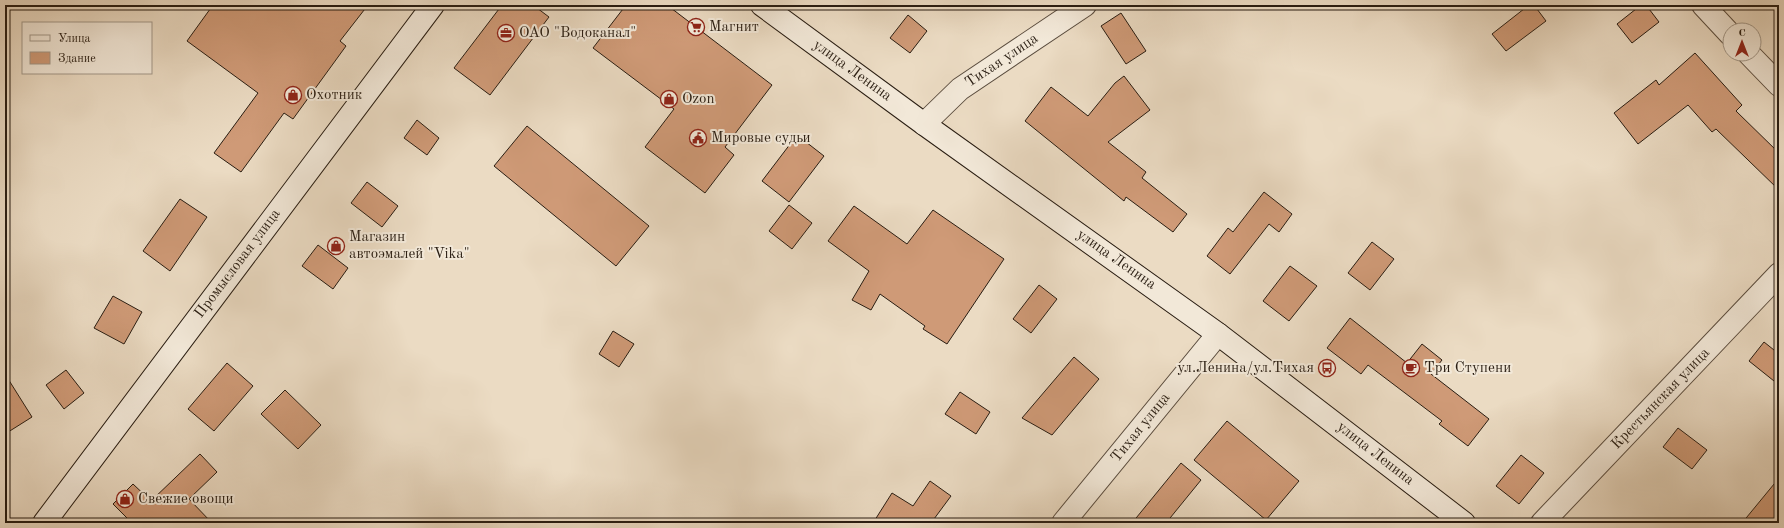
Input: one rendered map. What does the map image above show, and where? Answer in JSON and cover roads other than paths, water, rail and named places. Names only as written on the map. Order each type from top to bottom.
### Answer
[{"type":"street","name":"Промысловая улица","points":[[44,523],[433,5]]},
{"type":"street","name":"улица Ленина","points":[[762,5],[924,124],[1218,334],[1464,523]]},
{"type":"street","name":"Тихая улица","points":[[924,124],[960,89],[1085,5]]},
{"type":"street","points":[[1703,5],[1722,25]]},
{"type":"street","points":[[1757,62],[1779,85]]},
{"type":"street","name":"Крестьянская улица","points":[[1542,523],[1779,274]]},
{"type":"street","name":"Тихая улица","points":[[1063,523],[1218,334]]},
{"type":"place","name":"Магнит","points":[[696,27]]},
{"type":"place","name":"ОАО \"Водоканал\"","points":[[506,33]]},
{"type":"place","name":"Охотник","points":[[293,95]]},
{"type":"place","name":"Ozon","points":[[669,99]]},
{"type":"place","name":"Мировые судьи","points":[[698,138]]},
{"type":"place","name":"Магазин автоэмалей \"Vika\"","points":[[336,246]]},
{"type":"place","name":"ул.Ленина/ул.Тихая","points":[[1327,368]]},
{"type":"place","name":"Три Ступени","points":[[1411,368]]},
{"type":"place","name":"Свежие овощи","points":[[125,499]]}]
